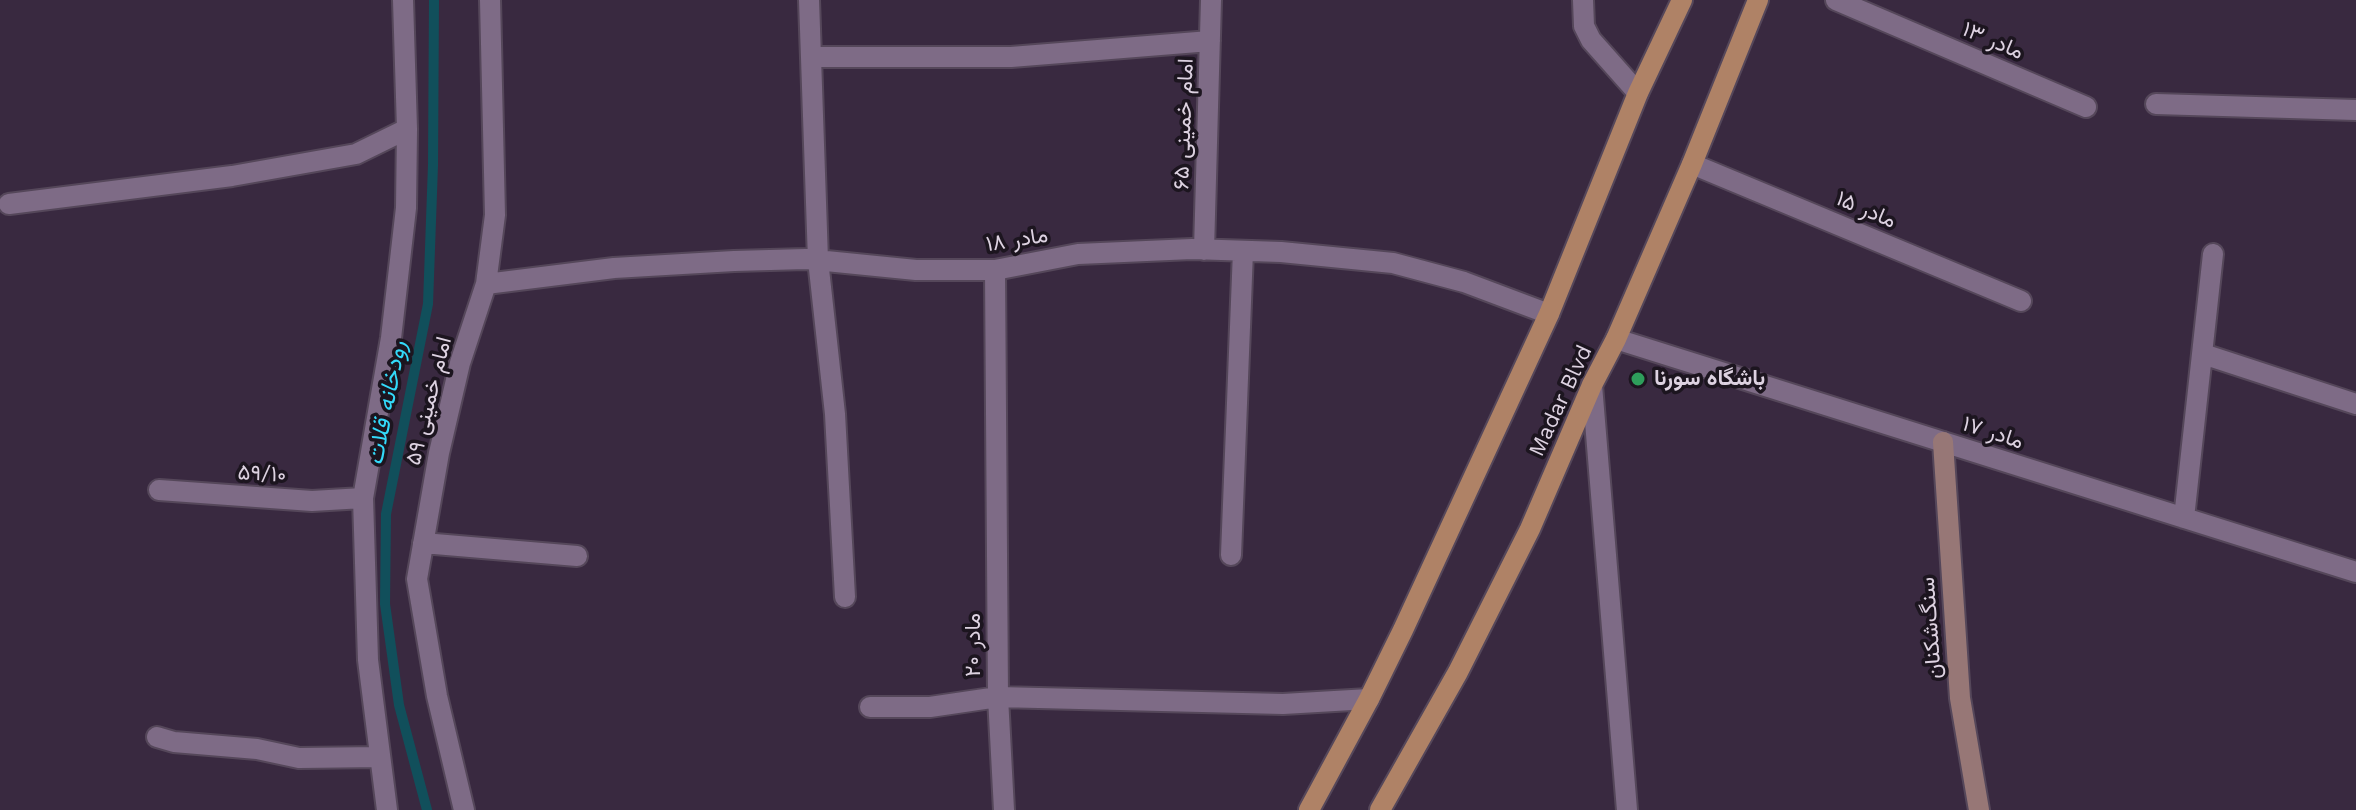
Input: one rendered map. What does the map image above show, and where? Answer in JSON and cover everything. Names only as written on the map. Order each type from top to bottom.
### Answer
[{"type":"main road","points":[[1309,810],[1369,699],[1549,314],[1638,93],[1682,0]]},
{"type":"main road","name":"Madar Blvd","points":[[1380,810],[1458,672],[1530,529],[1692,164],[1758,0]]},
{"type":"street","name":"امام خمینی ۵۹","points":[[387,810],[368,660],[363,498],[391,338],[406,208],[403,0]]},
{"type":"street","name":"امام خمینی ۵۹","points":[[464,810],[437,696],[417,579],[439,453],[460,363],[486,284],[495,215],[490,0]]},
{"type":"street","points":[[809,0],[818,260],[835,414],[845,597]]},
{"type":"street","name":"امام خمینی ۶۵","points":[[1204,250],[1211,0]]},
{"type":"street","points":[[1583,0],[1584,26],[1591,40],[1638,93]]},
{"type":"street","name":"مادر ۱۳","points":[[1836,0],[2086,107]]},
{"type":"street","points":[[811,57],[1011,57],[1210,41]]},
{"type":"street","points":[[2156,104],[2356,110]]},
{"type":"street","points":[[9,204],[232,176],[356,154],[407,129]]},
{"type":"street","name":"مادر ۱۵","points":[[1692,164],[2021,301]]},
{"type":"street","name":"مادر ۱۸","points":[[486,284],[614,268],[748,261],[818,260],[916,270],[995,270],[1078,254],[1204,250],[1281,252],[1393,263],[1464,282],[1549,314]]},
{"type":"street","points":[[1231,555],[1243,251]]},
{"type":"street","points":[[2184,518],[2213,254]]},
{"type":"street","name":"مادر ۲۰","points":[[995,270],[998,697],[1283,704],[1369,699]]},
{"type":"street","name":"مادر ۱۷","points":[[1616,339],[2356,572]]},
{"type":"street","points":[[2203,354],[2356,404]]},
{"type":"street","points":[[1592,385],[1627,810]]},
{"type":"street","name":"سنگ‌شکنان","points":[[1943,442],[1960,698],[1979,810]]},
{"type":"street","name":"۵۹/۱۰","points":[[159,490],[312,501],[363,498]]},
{"type":"street","points":[[423,543],[577,556]]},
{"type":"street","points":[[870,707],[930,707],[998,697],[1004,810]]},
{"type":"street","points":[[157,737],[174,742],[257,749],[299,758],[380,757]]},
{"type":"waterway","name":"رودخانه قلات","points":[[427,810],[399,705],[385,604],[386,514],[428,304],[434,0]]},
{"type":"place","name":"باشگاه سورنا","points":[[1638,379]]}]
